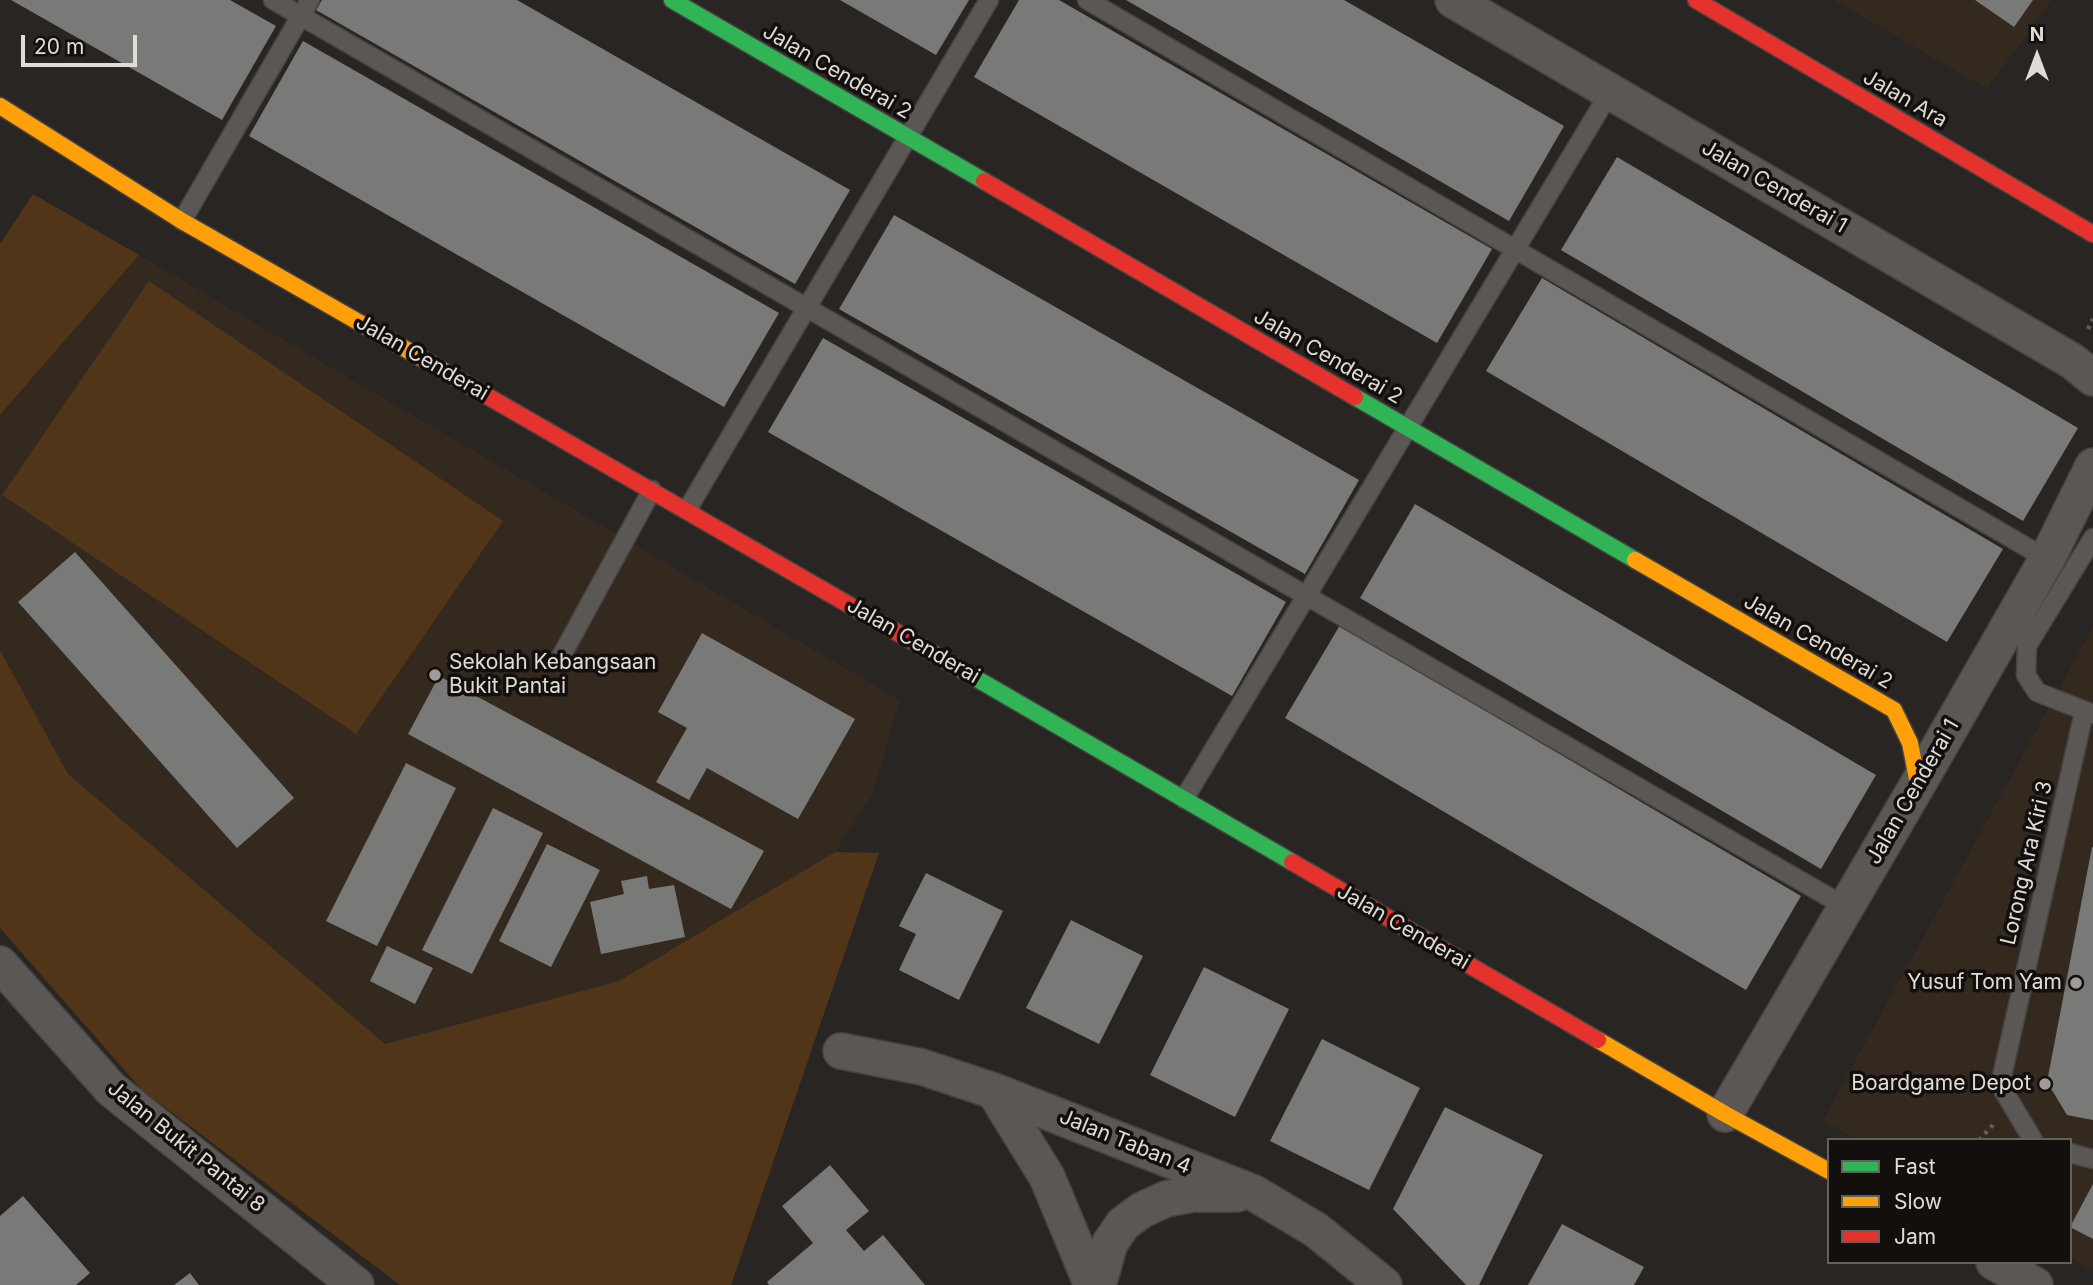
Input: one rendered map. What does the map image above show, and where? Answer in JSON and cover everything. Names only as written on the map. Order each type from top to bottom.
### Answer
[{"type":"street","name":"Jalan Cenderai 2","points":[[672,0],[1894,710],[1910,743],[1918,784]]},
{"type":"street","name":"Jalan Cenderai 1","points":[[1453,0],[2082,369]]},
{"type":"street","name":"Jalan Ara","points":[[1696,0],[2091,227]]},
{"type":"street","name":"Jalan Cenderai","points":[[0,106],[182,221],[687,510],[1725,1114],[1827,1170]]},
{"type":"street","name":"Jalan Cenderai 1","points":[[1725,1114],[2047,559],[2093,466]]},
{"type":"street","name":"Jalan Bukit Pantai 8","points":[[0,964],[111,1089],[356,1285]]},
{"type":"street","name":"Jalan Taban 4","points":[[841,1051],[922,1068],[995,1091],[1254,1194],[1316,1230],[1384,1285]]},
{"type":"street","points":[[995,1091],[1047,1177],[1092,1285]]},
{"type":"street","points":[[1098,1285],[1110,1243],[1123,1224],[1142,1210],[1166,1199],[1193,1194],[1254,1194]]},
{"type":"street","points":[[1998,1264],[2035,1285]]},
{"type":"lane","points":[[273,0],[1846,907]]},
{"type":"lane","points":[[182,221],[310,0]]},
{"type":"lane","points":[[687,510],[989,0]]},
{"type":"lane","points":[[1087,0],[2047,559]]},
{"type":"lane","points":[[1184,799],[1611,92]]},
{"type":"lane","points":[[558,662],[652,490]]},
{"type":"lane","points":[[2089,713],[2037,692],[2026,675],[2027,646],[2093,538]]},
{"type":"lane","name":"Lorong Ara Kiri 3","points":[[2032,1138],[2000,1086],[2089,713]]},
{"type":"lane","points":[[2072,1154],[2093,1159]]},
{"type":"shaded area","points":[[1834,0],[2052,0],[1987,89]]},
{"type":"shaded area","points":[[33,194],[139,255],[0,415],[0,244]]},
{"type":"shaded area","name":"Sekolah Kebangsaan Bukit Pantai","points":[[139,255],[900,700],[872,795],[835,852],[619,981],[385,1044],[68,774],[0,650],[0,415]]},
{"type":"shaded area","points":[[149,281],[503,521],[356,734],[2,495]]},
{"type":"shaded area","points":[[2093,627],[2093,1270],[2072,1258],[2072,1138],[1854,1138],[1823,1120]]},
{"type":"shaded area","points":[[0,650],[68,774],[385,1044],[619,981],[835,852],[879,853],[731,1285],[400,1285],[141,1089],[0,928]]},
{"type":"building","points":[[11,0],[230,0],[276,26],[222,120]]},
{"type":"building","points":[[322,0],[517,0],[850,190],[795,284],[316,10]]},
{"type":"building","points":[[840,0],[969,0],[936,55]]},
{"type":"building","points":[[1019,0],[1059,0],[1492,249],[1437,343],[974,77]]},
{"type":"building","points":[[1126,0],[1344,0],[1564,126],[1509,221]]},
{"type":"building","points":[[1975,0],[2033,0],[2014,27]]},
{"type":"building","points":[[303,41],[779,313],[724,407],[249,136]]},
{"type":"building","points":[[1617,157],[2078,428],[2023,521],[1561,250]]},
{"type":"building","points":[[894,215],[1359,480],[1305,574],[839,309]]},
{"type":"building","points":[[1542,278],[2003,549],[1947,642],[1486,371]]},
{"type":"building","points":[[823,338],[1286,602],[1232,696],[768,432]]},
{"type":"building","points":[[1415,504],[1876,775],[1821,869],[1360,598]]},
{"type":"building","points":[[75,552],[294,798],[237,848],[18,602]]},
{"type":"building","points":[[1340,625],[1801,896],[1746,990],[1285,718]]},
{"type":"building","points":[[702,633],[855,719],[798,819],[707,768],[689,800],[656,782],[687,728],[658,712]]},
{"type":"building","points":[[439,676],[764,851],[731,909],[408,734]]},
{"type":"building","points":[[406,763],[456,788],[377,946],[326,921]]},
{"type":"building","points":[[493,808],[543,833],[472,974],[422,950]]},
{"type":"building","points":[[547,844],[600,870],[551,967],[499,941]]},
{"type":"building","points":[[2092,847],[2093,1120],[2067,1115],[2047,1082]]},
{"type":"building","points":[[926,873],[1003,911],[959,1000],[899,970],[916,934],[899,926]]},
{"type":"building","points":[[647,876],[649,889],[674,885],[685,937],[601,954],[590,902],[624,894],[621,881]]},
{"type":"building","points":[[1071,920],[1143,956],[1099,1044],[1026,1008]]},
{"type":"building","points":[[387,946],[433,968],[415,1004],[370,981]]},
{"type":"building","points":[[1204,967],[1289,1009],[1235,1117],[1150,1075]]},
{"type":"building","points":[[1322,1039],[1420,1088],[1369,1190],[1270,1141]]},
{"type":"building","points":[[1445,1107],[1543,1155],[1479,1285],[1466,1285],[1393,1209]]},
{"type":"building","points":[[830,1165],[869,1211],[846,1230],[864,1251],[883,1235],[925,1285],[769,1285],[767,1282],[813,1243],[782,1206]]},
{"type":"building","points":[[2093,1184],[2093,1239],[2072,1228]]},
{"type":"building","points":[[23,1196],[90,1273],[76,1285],[0,1285],[0,1216]]},
{"type":"building","points":[[1562,1224],[1644,1267],[1634,1285],[1528,1285]]},
{"type":"building","points":[[190,1273],[199,1285],[174,1285]]},
{"type":"traffic: fast","points":[[672,0],[984,181]]},
{"type":"traffic: fast","points":[[1355,397],[1635,560]]},
{"type":"traffic: fast","points":[[929,651],[1292,862]]},
{"type":"traffic: slow","points":[[0,106],[182,221],[449,374]]},
{"type":"traffic: slow","points":[[1635,560],[1894,710],[1910,743],[1918,784]]},
{"type":"traffic: slow","points":[[1598,1040],[1827,1170]]},
{"type":"traffic: jam","points":[[1696,0],[2093,234]]},
{"type":"traffic: jam","points":[[984,181],[1355,397]]},
{"type":"traffic: jam","points":[[449,374],[929,651]]},
{"type":"traffic: jam","points":[[1292,862],[1598,1040]]},
{"type":"place","name":"Sekolah Kebangsaan Bukit Pantai","points":[[435,675]]},
{"type":"place","name":"Yusuf Tom Yam","points":[[2076,983]]},
{"type":"place","name":"Boardgame Depot","points":[[2045,1084]]}]
